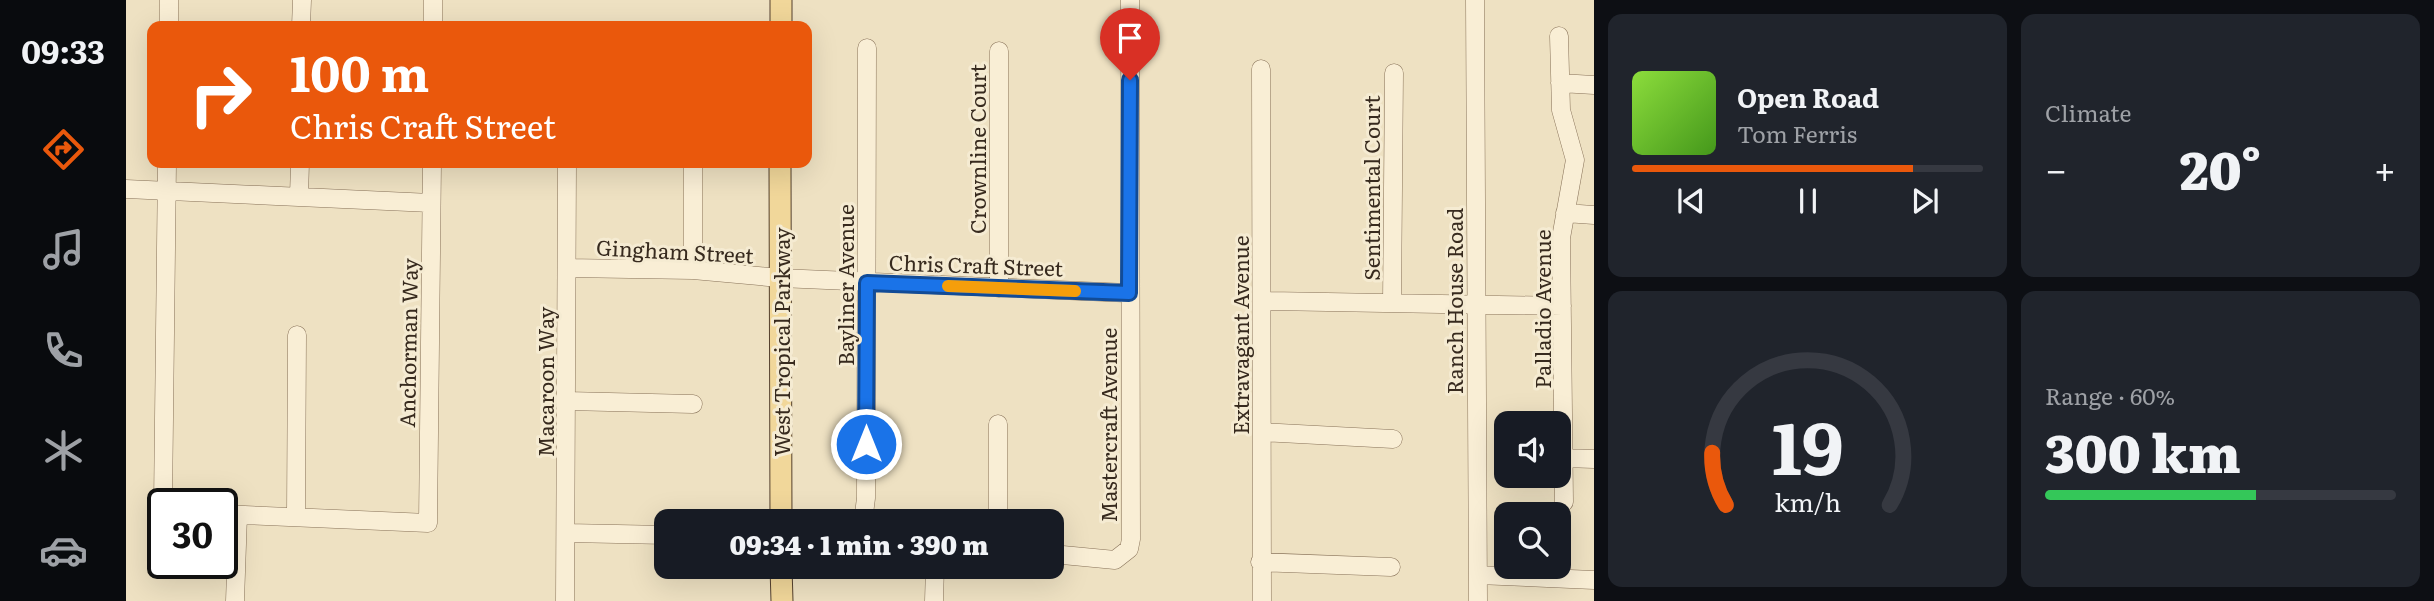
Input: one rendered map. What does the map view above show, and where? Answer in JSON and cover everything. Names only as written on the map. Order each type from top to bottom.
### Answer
[{"type":"main road","points":[[781,0],[781,21]]},
{"type":"main road","name":"West Tropical Parkway","points":[[780,168],[781,509]]},
{"type":"main road","points":[[781,579],[782,601]]},
{"type":"street","points":[[169,0],[169,21]]},
{"type":"street","points":[[301,21],[302,0]]},
{"type":"street","points":[[433,0],[433,21]]},
{"type":"street","name":"Mastercraft Avenue","points":[[1064,555],[1115,560],[1124,554],[1131,539],[1130,0]]},
{"type":"street","name":"Ranch House Road","points":[[1475,0],[1478,601]]},
{"type":"street","name":"Palladio Avenue","points":[[1559,36],[1561,110],[1575,160],[1561,238],[1563,411]]},
{"type":"street","name":"Bayliner Avenue","points":[[865,509],[867,48]]},
{"type":"street","name":"Crownline Court","points":[[999,51],[999,288]]},
{"type":"street","name":"Extravagant Avenue","points":[[1261,69],[1262,601]]},
{"type":"street","name":"Sentimental Court","points":[[1392,303],[1394,73]]},
{"type":"street","points":[[1560,83],[1594,85]]},
{"type":"street","points":[[163,488],[167,168]]},
{"type":"street","points":[[299,196],[300,168]]},
{"type":"street","name":"Anchorman Way","points":[[296,517],[428,523],[432,168]]},
{"type":"street","name":"Macaroon Way","points":[[565,601],[568,268],[566,168]]},
{"type":"street","points":[[693,168],[693,270]]},
{"type":"street","points":[[126,189],[431,203]]},
{"type":"street","points":[[1565,212],[1594,215]]},
{"type":"street","name":"Gingham Street","points":[[568,268],[693,270],[780,278]]},
{"type":"street","name":"Chris Craft Street","points":[[780,278],[1129,293]]},
{"type":"street","points":[[1263,301],[1562,306]]},
{"type":"street","points":[[238,514],[296,517],[297,335]]},
{"type":"street","points":[[567,401],[694,404]]},
{"type":"street","points":[[998,424],[998,509]]},
{"type":"street","points":[[1262,432],[1393,439]]},
{"type":"street","points":[[1571,458],[1594,459]]},
{"type":"street","name":"Palladio Avenue","points":[[1564,488],[1564,502]]},
{"type":"street","points":[[567,533],[654,535]]},
{"type":"street","points":[[1261,562],[1391,567]]},
{"type":"street","points":[[1478,575],[1594,580]]},
{"type":"street","points":[[234,579],[235,601]]},
{"type":"street","points":[[934,601],[935,579]]},
{"type":"slow traffic","points":[[948,286],[1075,291]]},
{"type":"route","points":[[866,444],[867,283],[1129,293],[1130,80]]}]
